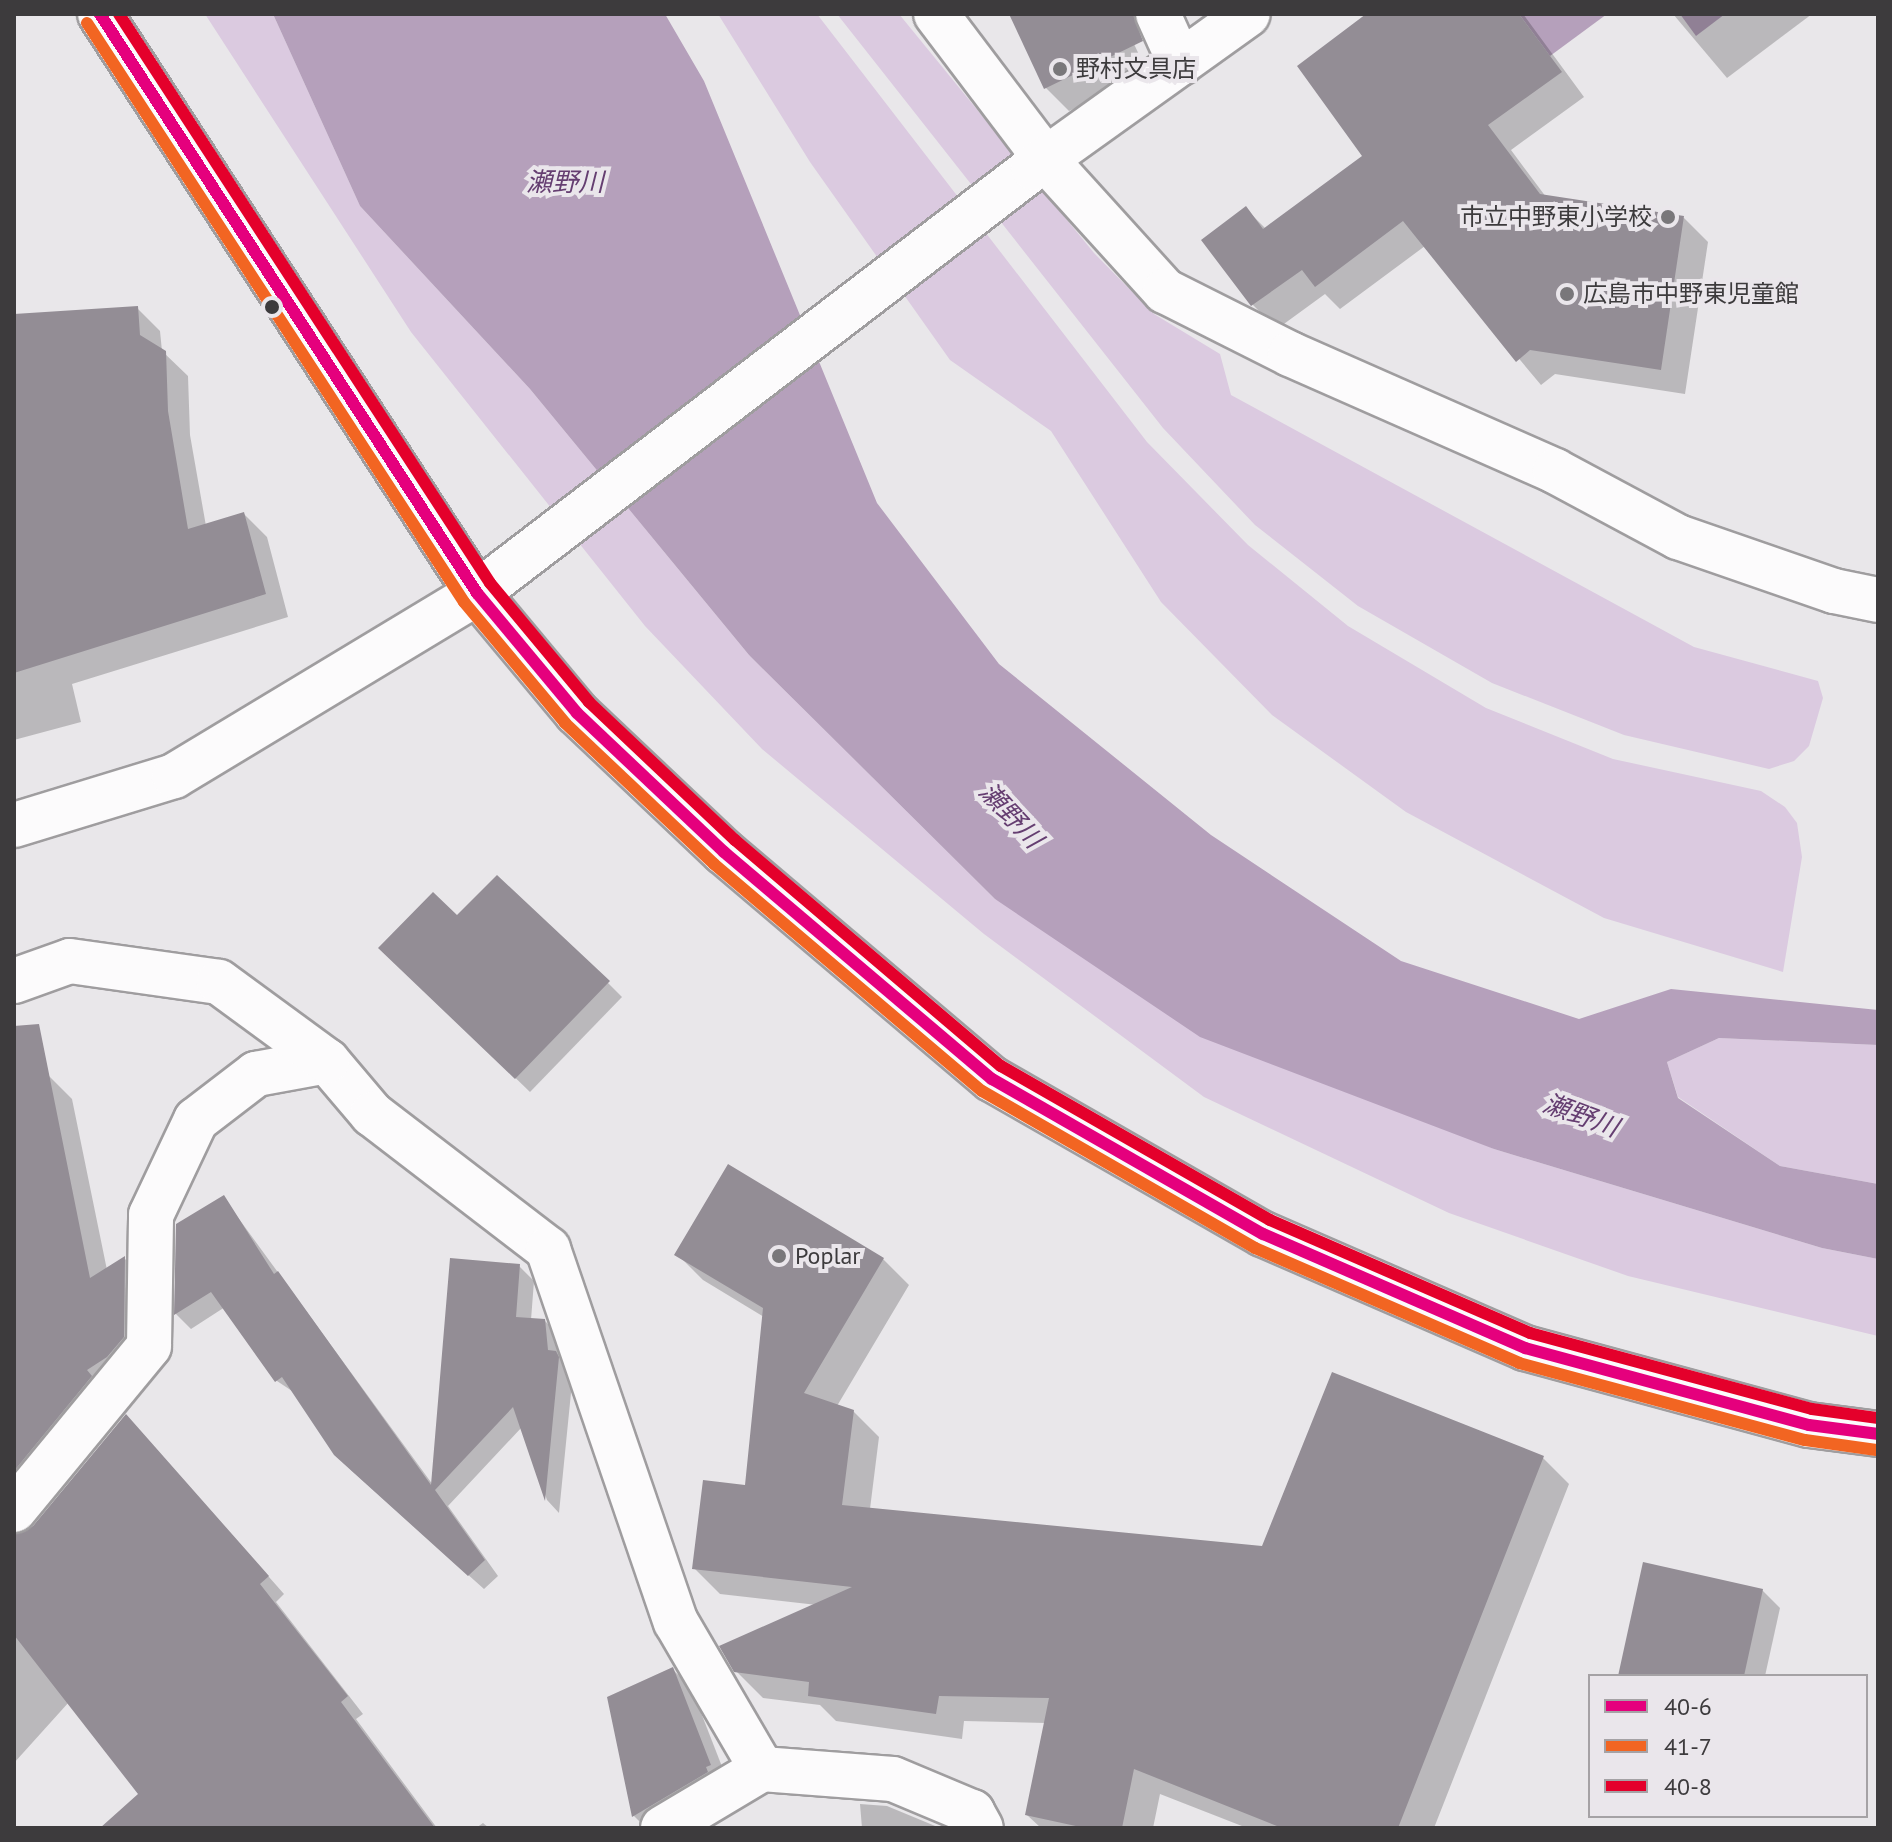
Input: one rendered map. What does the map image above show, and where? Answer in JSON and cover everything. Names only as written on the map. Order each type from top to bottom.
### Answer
[{"type":"main road","points":[[100,14],[477,593],[577,713],[713,841],[992,1079],[1263,1234],[1525,1348],[1809,1425],[1878,1434]]},
{"type":"main road","points":[[936,14],[1040,164],[1165,291],[1290,354],[1555,471],[1678,537],[1834,591],[1878,600]]},
{"type":"main road","points":[[1158,14],[1180,63]]},
{"type":"main road","points":[[14,825],[174,776],[477,593],[546,535],[1040,164],[1248,14]]},
{"type":"main road","points":[[14,981],[70,961],[219,982],[327,1061],[372,1114],[548,1249],[676,1622],[762,1769]]},
{"type":"main road","points":[[14,1510],[149,1346],[151,1215],[196,1120],[256,1074],[327,1061]]},
{"type":"main road","points":[[663,1828],[762,1769],[893,1779],[972,1812],[981,1828]]},
{"type":"shaded area","points":[[205,14],[273,14],[360,206],[530,389],[749,655],[995,899],[1494,1149],[1822,1248],[1878,1259],[1878,1336],[1628,1276],[1449,1213],[1204,1097],[984,934],[762,749],[645,626],[411,332]]},
{"type":"shaded area","points":[[718,14],[817,14],[1147,442],[1248,545],[1348,626],[1486,708],[1613,759],[1761,791],[1785,807],[1797,823],[1802,857],[1783,972],[1604,918],[1406,812],[1272,715],[1161,602],[1051,431],[950,360],[810,162]]},
{"type":"shaded area","points":[[837,14],[899,14],[1094,253],[1154,314],[1220,354],[1231,395],[1694,647],[1818,681],[1823,698],[1809,746],[1794,761],[1769,769],[1624,735],[1492,683],[1358,606],[1255,525],[1163,428]]},
{"type":"shaded area","points":[[1719,1038],[1878,1045],[1878,1184],[1780,1166],[1678,1097],[1667,1062]]},
{"type":"water","name":"瀬野川","points":[[273,14],[665,14],[704,81],[877,503],[999,664],[1211,835],[1401,961],[1579,1019],[1671,989],[1878,1010],[1878,1045],[1719,1038],[1667,1062],[1678,1098],[1780,1166],[1878,1184],[1878,1259],[1822,1248],[1494,1149],[1200,1037],[995,899],[749,655],[530,389],[360,206]]},
{"type":"water","points":[[1519,14],[1607,14],[1550,56]]},
{"type":"water","points":[[1680,14],[1725,14],[1696,36]]},
{"type":"building","name":"野村文具店","points":[[1009,14],[1133,14],[1143,41],[1044,89]]},
{"type":"building","points":[[1366,14],[1519,14],[1562,72],[1488,125],[1540,194],[1684,216],[1661,370],[1530,350],[1516,362],[1403,221],[1315,287],[1302,270],[1251,306],[1201,240],[1246,206],[1263,229],[1362,156],[1297,66]]},
{"type":"building","points":[[138,306],[140,335],[166,351],[168,411],[188,529],[244,512],[266,594],[14,673],[14,314]]},
{"type":"building","points":[[497,875],[610,981],[515,1079],[378,948],[433,892],[457,915]]},
{"type":"building","points":[[39,1024],[90,1278],[125,1256],[124,1337],[107,1357],[87,1370],[92,1376],[14,1471],[14,1026]]},
{"type":"building","points":[[728,1164],[884,1258],[804,1393],[854,1410],[842,1505],[1262,1546],[1332,1372],[1544,1456],[1398,1828],[1282,1828],[1134,1769],[1122,1828],[1085,1828],[1025,1815],[1049,1698],[939,1696],[936,1714],[808,1696],[809,1682],[734,1672],[719,1646],[852,1587],[692,1569],[703,1480],[745,1485],[763,1308],[674,1255]]},
{"type":"building","points":[[224,1195],[274,1274],[278,1271],[431,1485],[450,1258],[520,1264],[516,1317],[545,1319],[548,1350],[556,1351],[559,1357],[545,1501],[513,1407],[435,1490],[485,1560],[468,1576],[334,1455],[282,1377],[275,1382],[211,1292],[174,1315],[176,1224]]},
{"type":"building","points":[[126,1414],[269,1576],[260,1584],[348,1696],[341,1702],[435,1828],[100,1828],[138,1794],[14,1635],[14,1534],[33,1526]]},
{"type":"building","points":[[1643,1562],[1763,1589],[1744,1674],[1618,1674]]},
{"type":"building","points":[[673,1667],[711,1765],[706,1767],[708,1772],[632,1817],[607,1697]]},
{"type":"transit line","name":"40-6","points":[[100,14],[477,593],[577,713],[724,852],[992,1079],[1263,1234],[1525,1348],[1809,1425],[1878,1434]]},
{"type":"transit line","name":"40-8","points":[[119,14],[490,583],[589,702],[735,840],[1001,1066],[1270,1220],[1530,1333],[1812,1409],[1878,1418]]},
{"type":"transit line","name":"41-7","points":[[87,23],[464,602],[565,723],[714,864],[982,1091],[1255,1248],[1519,1363],[1805,1440],[1876,1450]]},
{"type":"place","name":"野村文具店","points":[[1060,69]]},
{"type":"place","name":"市立中野東小学校","points":[[1668,217]]},
{"type":"place","name":"広島市中野東児童館","points":[[1567,294]]},
{"type":"place","name":"Poplar","points":[[779,1256]]}]
